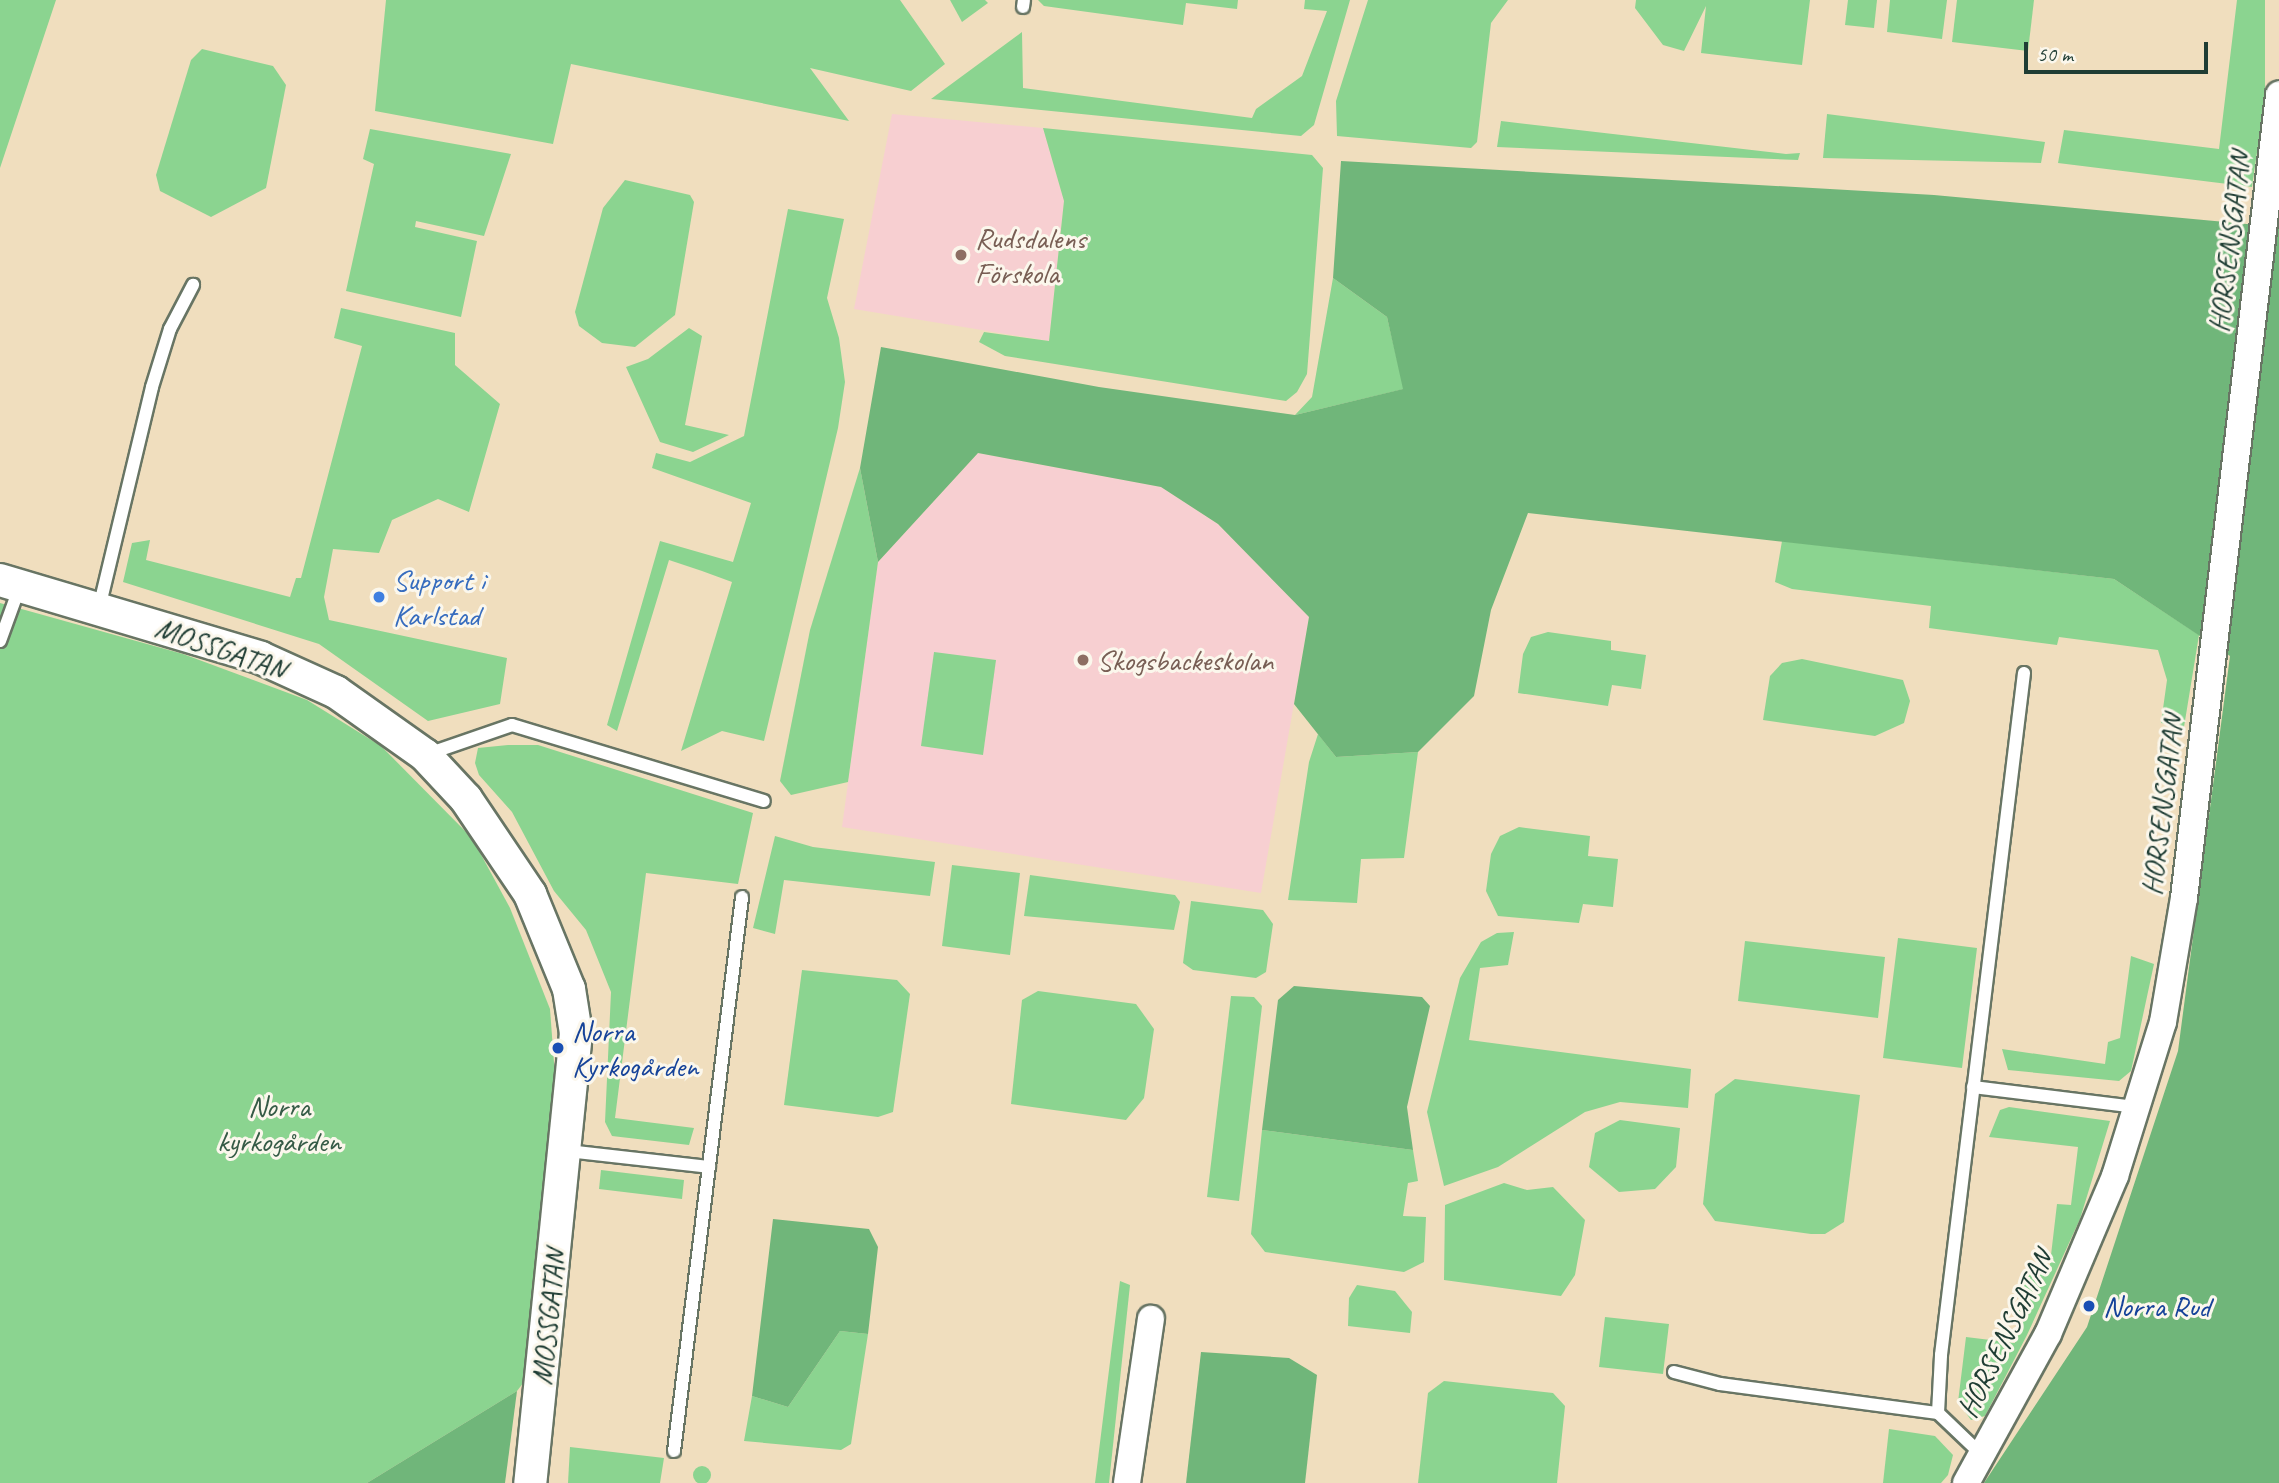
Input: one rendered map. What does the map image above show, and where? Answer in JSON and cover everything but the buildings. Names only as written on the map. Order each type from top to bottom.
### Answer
[{"type":"street","name":"HORSENSGATAN","points":[[1966,1483],[2048,1334],[2115,1176],[2163,1022],[2184,898],[2274,159],[2279,95]]},
{"type":"street","name":"MOSSGATAN","points":[[10,583],[261,657],[336,692],[425,755],[466,799],[530,894],[556,948],[569,989],[576,1033],[567,1151],[530,1483]]},
{"type":"street","points":[[1127,1483],[1151,1319]]},
{"type":"lane","points":[[99,608],[152,387],[170,329],[193,285]]},
{"type":"lane","points":[[0,641],[10,583]]},
{"type":"lane","points":[[1938,1413],[1973,1087],[2024,673]]},
{"type":"lane","points":[[425,755],[512,725],[764,801]]},
{"type":"lane","points":[[674,1451],[742,897]]},
{"type":"lane","points":[[1973,1087],[2137,1107]]},
{"type":"lane","points":[[567,1151],[709,1167]]},
{"type":"lane","points":[[1674,1372],[1720,1384],[1938,1413],[1982,1455]]},
{"type":"shaded area","name":"Rudsdalens Förskola","points":[[892,114],[1043,128],[1064,201],[1049,341],[854,309]]},
{"type":"shaded area","name":"Skogsbackeskolan","points":[[978,453],[1161,487],[1218,524],[1309,617],[1261,893],[842,827],[878,562]]},
{"type":"green space","points":[[0,0],[56,0],[0,168]]},
{"type":"green space","points":[[386,0],[900,0],[945,64],[911,91],[810,68],[849,121],[571,64],[553,144],[375,111]]},
{"type":"green space","points":[[950,0],[985,0],[988,3],[962,22]]},
{"type":"green space","points":[[1038,0],[1238,0],[1237,9],[1186,3],[1183,25],[1044,6]]},
{"type":"green space","points":[[1305,0],[1350,0],[1314,125],[1301,136],[931,99],[1022,32],[1023,88],[1252,118],[1256,109],[1302,76],[1327,11],[1304,9]]},
{"type":"green space","points":[[1368,0],[1508,0],[1491,23],[1477,142],[1471,148],[1337,136],[1336,101]]},
{"type":"green space","points":[[1636,0],[1810,0],[1802,65],[1701,53],[1706,6],[1684,51],[1663,45],[1635,8]]},
{"type":"green space","points":[[1848,0],[1877,0],[1874,28],[1845,25]]},
{"type":"green space","points":[[1890,0],[1947,0],[1942,39],[1887,32]]},
{"type":"green space","points":[[1957,0],[2034,0],[2028,51],[1952,42]]},
{"type":"green space","points":[[2237,0],[2265,0],[2265,97],[2252,187],[2058,163],[2064,130],[2219,149]]},
{"type":"green space","points":[[202,49],[273,66],[286,85],[266,188],[211,217],[160,191],[156,175],[191,60]]},
{"type":"green space","points":[[1827,114],[2045,142],[2041,163],[1823,158]]},
{"type":"green space","points":[[1501,121],[1786,154],[1800,153],[1798,160],[1497,147]]},
{"type":"green space","points":[[1043,128],[1312,155],[1323,168],[1307,374],[1297,392],[1286,401],[1005,356],[979,342],[984,332],[1049,341],[1064,201]]},
{"type":"green space","points":[[370,129],[511,154],[484,236],[416,221],[415,227],[477,241],[461,317],[346,291],[374,164],[363,159]]},
{"type":"green space","points":[[1341,161],[1934,195],[2279,227],[2279,1483],[1984,1483],[2087,1327],[2178,1051],[2230,656],[2114,579],[1528,513],[1491,610],[1474,696],[1418,752],[1336,757],[1294,704],[1309,617],[1218,524],[1161,487],[978,453],[878,562],[860,468],[881,347],[1099,387],[1295,415],[1403,389],[1387,317],[1333,278]]},
{"type":"green space","points":[[625,180],[690,195],[694,202],[675,315],[635,347],[602,343],[579,326],[575,312],[603,208]]},
{"type":"green space","points":[[788,209],[844,219],[827,298],[839,338],[845,382],[838,428],[764,741],[722,731],[681,751],[732,582],[702,571],[669,560],[617,731],[607,725],[660,541],[733,562],[751,503],[652,468],[656,453],[690,462],[744,436]]},
{"type":"green space","points":[[1333,278],[1387,317],[1404,389],[1295,415],[1312,397]]},
{"type":"green space","points":[[341,308],[455,333],[455,365],[500,404],[469,512],[438,499],[392,520],[379,553],[333,549],[324,597],[329,620],[507,658],[500,704],[428,721],[319,644],[123,582],[132,543],[150,540],[146,560],[290,597],[296,578],[301,578],[362,346],[334,338]]},
{"type":"green space","points":[[689,328],[702,336],[685,425],[729,435],[693,452],[660,442],[626,367],[648,359]]},
{"type":"green space","points":[[860,468],[878,562],[848,782],[791,795],[780,781],[810,630]]},
{"type":"green space","points":[[1782,541],[2114,579],[2199,635],[2184,727],[2161,723],[2167,680],[2158,650],[2059,637],[2057,645],[1929,628],[1931,606],[1792,589],[1775,582]]},
{"type":"green space","name":"Norra kyrkogården","points":[[0,603],[183,654],[307,700],[381,746],[472,838],[510,908],[550,1009],[559,1130],[534,1369],[517,1391],[367,1483],[0,1483]]},
{"type":"green space","points":[[1548,632],[1611,641],[1611,650],[1646,655],[1641,689],[1612,685],[1608,706],[1518,693],[1523,654],[1531,637]]},
{"type":"green space","points":[[934,652],[996,660],[983,755],[921,746]]},
{"type":"green space","points":[[1802,659],[1903,680],[1910,701],[1904,723],[1875,736],[1763,720],[1770,676],[1782,663]]},
{"type":"green space","points":[[1318,734],[1336,757],[1418,752],[1404,858],[1361,859],[1357,903],[1288,900],[1309,762]]},
{"type":"green space","points":[[538,745],[753,813],[738,884],[646,873],[615,1118],[694,1128],[689,1145],[612,1136],[605,1122],[611,992],[586,930],[554,891],[512,812],[479,775],[475,763],[478,748]]},
{"type":"green space","points":[[1519,827],[1590,836],[1588,856],[1618,859],[1613,907],[1583,904],[1579,923],[1498,916],[1486,891],[1491,854],[1500,836]]},
{"type":"green space","points":[[775,836],[813,847],[935,862],[930,896],[784,880],[775,934],[753,928]]},
{"type":"green space","points":[[952,865],[1020,873],[1010,955],[942,946]]},
{"type":"green space","points":[[1030,875],[1175,895],[1180,902],[1174,930],[1024,916]]},
{"type":"green space","points":[[1191,901],[1263,910],[1273,924],[1266,972],[1256,978],[1193,970],[1183,963]]},
{"type":"green space","points":[[1514,932],[1508,965],[1480,968],[1469,1040],[1691,1069],[1688,1108],[1620,1102],[1585,1112],[1498,1167],[1444,1186],[1427,1112],[1460,978],[1481,942],[1497,933]]},
{"type":"green space","points":[[1898,938],[1977,948],[1962,1068],[1883,1058]]},
{"type":"green space","points":[[1745,941],[1885,957],[1878,1018],[1738,1001]]},
{"type":"green space","points":[[2131,956],[2154,964],[2131,1071],[2119,1081],[2008,1070],[2002,1049],[2105,1064],[2108,1042],[2120,1038]]},
{"type":"green space","points":[[802,970],[897,980],[910,994],[893,1112],[878,1117],[784,1105]]},
{"type":"green space","points":[[1294,986],[1422,997],[1430,1006],[1407,1107],[1413,1150],[1262,1130],[1278,1000]]},
{"type":"green space","points":[[1038,991],[1136,1004],[1154,1029],[1144,1098],[1126,1120],[1011,1104],[1022,1000]]},
{"type":"green space","points":[[1231,996],[1254,997],[1262,1006],[1239,1201],[1207,1197]]},
{"type":"green space","points":[[1735,1079],[1860,1095],[1844,1222],[1825,1234],[1811,1234],[1715,1221],[1703,1204],[1715,1094]]},
{"type":"green space","points":[[2009,1107],[2110,1121],[2080,1219],[2027,1335],[1985,1416],[1971,1420],[1958,1402],[1966,1337],[2015,1343],[2024,1270],[2049,1272],[2057,1204],[2071,1205],[2078,1147],[1989,1137],[2000,1110]]},
{"type":"green space","points":[[1620,1120],[1680,1128],[1676,1167],[1655,1189],[1619,1192],[1589,1167],[1595,1133]]},
{"type":"green space","points":[[1262,1130],[1413,1150],[1418,1181],[1408,1183],[1403,1216],[1426,1217],[1424,1262],[1404,1272],[1265,1252],[1251,1234]]},
{"type":"green space","points":[[601,1170],[684,1180],[682,1199],[599,1189]]},
{"type":"green space","points":[[1504,1183],[1527,1190],[1553,1187],[1585,1220],[1575,1275],[1561,1296],[1444,1280],[1445,1205]]},
{"type":"green space","points":[[773,1219],[869,1229],[878,1247],[868,1334],[840,1331],[788,1407],[752,1396]]},
{"type":"green space","points":[[1120,1281],[1130,1285],[1109,1483],[1095,1483]]},
{"type":"green space","points":[[1357,1285],[1395,1291],[1412,1312],[1410,1333],[1348,1326],[1349,1298]]},
{"type":"green space","points":[[1605,1317],[1669,1324],[1663,1374],[1599,1367]]},
{"type":"green space","points":[[840,1331],[868,1334],[851,1444],[841,1450],[744,1441],[752,1396],[788,1407]]},
{"type":"green space","points":[[1201,1352],[1289,1358],[1317,1375],[1305,1483],[1186,1483]]},
{"type":"green space","points":[[1444,1381],[1553,1393],[1565,1406],[1557,1483],[1418,1483],[1428,1393]]},
{"type":"green space","points":[[517,1391],[505,1483],[367,1483]]},
{"type":"green space","points":[[1889,1429],[1935,1436],[1953,1455],[1948,1475],[1941,1483],[1883,1483]]},
{"type":"green space","points":[[570,1447],[664,1458],[660,1483],[568,1483]]},
{"type":"green space","points":[[698,1466],[706,1466],[711,1475],[709,1482],[698,1484],[693,1479],[693,1471]]},
{"type":"place","name":"Rudsdalens Förskola","points":[[961,255]]},
{"type":"place","name":"Support i Karlstad","points":[[379,597]]},
{"type":"place","name":"Skogsbackeskolan","points":[[1083,660]]},
{"type":"place","name":"Norra Kyrkogården","points":[[558,1048]]},
{"type":"place","name":"Norra Rud","points":[[2089,1306]]}]
